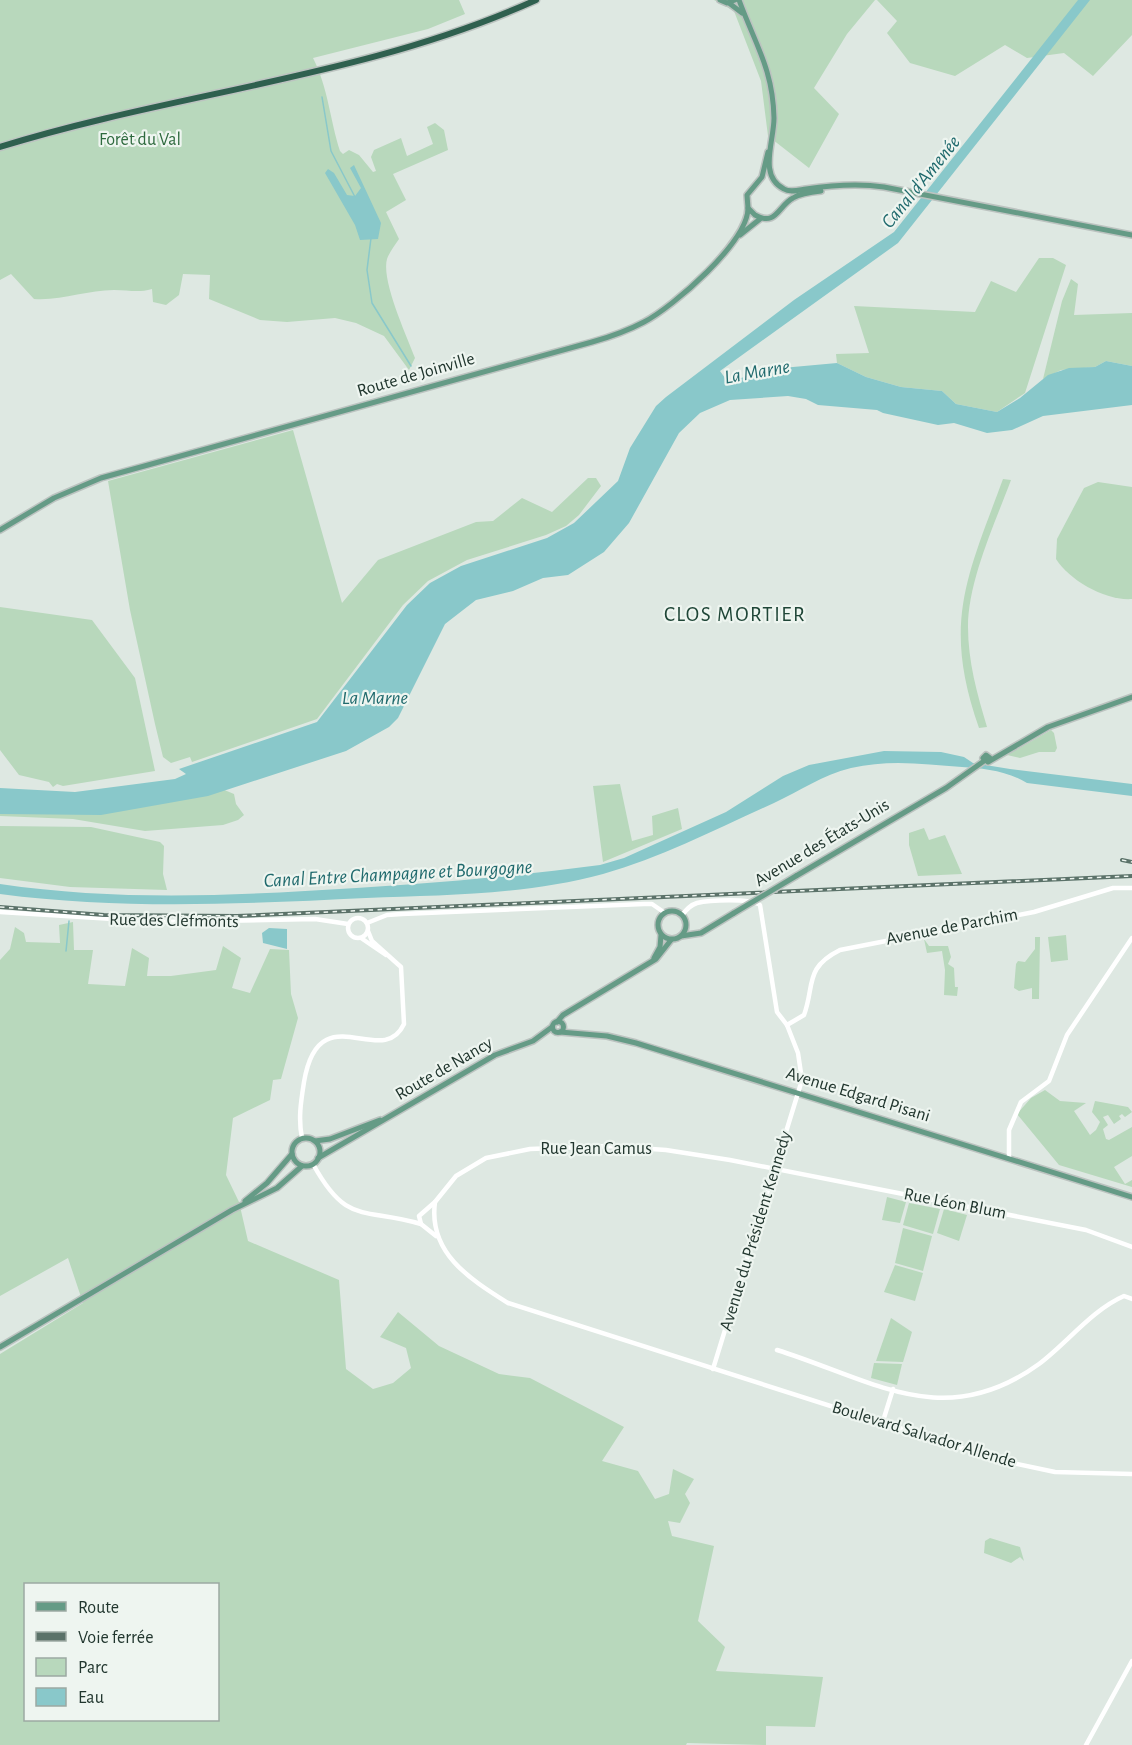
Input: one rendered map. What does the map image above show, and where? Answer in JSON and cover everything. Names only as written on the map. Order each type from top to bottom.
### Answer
[{"type":"highway","points":[[0,146],[377,52],[490,16],[529,0]]},
{"type":"highway","points":[[0,146],[388,52],[483,22],[536,0]]},
{"type":"main road","points":[[720,0],[734,1],[742,12],[760,54],[768,83],[771,129],[764,170],[759,182],[748,192],[745,224],[734,240]]},
{"type":"main road","points":[[734,1],[760,46],[770,83],[774,120],[768,172],[773,182],[782,188],[791,191],[837,184],[861,185],[921,194],[1132,235]]},
{"type":"main road","points":[[759,182],[773,182]]},
{"type":"main road","points":[[734,240],[761,218],[775,217],[794,197],[861,185]]},
{"type":"main road","points":[[782,188],[785,195],[784,206]]},
{"type":"main road","points":[[748,208],[761,218]]},
{"type":"main road","name":"Route de Joinville","points":[[0,530],[77,487],[605,338],[643,323],[694,285],[734,240]]},
{"type":"main road","name":"Avenue des États-Unis","points":[[681,936],[706,930],[734,914],[986,761],[1064,721],[1132,697]]},
{"type":"main road","points":[[652,962],[660,947],[661,935],[658,925],[665,913],[675,911],[682,915],[686,927],[693,931],[706,930]]},
{"type":"main road","points":[[661,935],[671,940],[681,936],[686,927]]},
{"type":"main road","name":"Route de Nancy","points":[[318,1158],[495,1055],[558,1027],[567,1013],[652,962],[671,940]]},
{"type":"main road","name":"Avenue Edgard Pisani","points":[[558,1027],[573,1033],[621,1039],[1132,1197]]},
{"type":"main road","name":"Route de Nancy","points":[[314,1140],[326,1140],[390,1117]]},
{"type":"main road","points":[[0,1347],[232,1210],[277,1188],[302,1166],[313,1164],[318,1158],[320,1149],[314,1140],[302,1138],[294,1144],[292,1154],[267,1183],[232,1210]]},
{"type":"main road","points":[[292,1154],[295,1161],[302,1166]]},
{"type":"street","name":"Avenue de Parchim","points":[[787,1025],[802,1017],[809,984],[818,967],[828,956],[847,947],[1034,912],[1113,888],[1132,888]]},
{"type":"street","name":"Avenue du Président Kennedy","points":[[682,915],[695,903],[747,901],[756,902],[761,907],[777,1012],[787,1025],[801,1066],[800,1093],[713,1369]]},
{"type":"street","points":[[389,956],[360,938],[350,935],[348,924],[357,918],[367,923],[387,915],[644,904],[652,904],[665,913]]},
{"type":"street","name":"Rue des Clefmonts","points":[[0,912],[133,921],[329,919],[348,924]]},
{"type":"street","points":[[302,1138],[300,1115],[302,1098],[307,1069],[317,1046],[334,1037],[384,1041],[402,1027],[405,1013],[401,966],[372,941],[367,923]]},
{"type":"street","points":[[360,938],[368,931]]},
{"type":"street","points":[[1009,1158],[1010,1127],[1021,1101],[1049,1081],[1067,1035],[1132,938]]},
{"type":"street","name":"Rue Jean Camus","points":[[406,1219],[423,1212],[435,1202],[451,1180],[475,1162],[497,1154],[530,1149],[648,1148],[775,1168]]},
{"type":"street","points":[[313,1164],[331,1194],[348,1209],[360,1214],[406,1219],[423,1225]]},
{"type":"street","name":"Rue Léon Blum","points":[[775,1168],[1086,1230],[1132,1247]]},
{"type":"street","name":"Rue Jean Camus","points":[[435,1202],[436,1236]]},
{"type":"street","points":[[423,1212],[434,1218],[423,1225],[418,1219],[423,1212]]},
{"type":"street","name":"Boulevard Salvador Allende","points":[[423,1225],[436,1236],[461,1270],[508,1303],[720,1372],[1027,1467],[1055,1472],[1132,1474]]},
{"type":"street","points":[[777,1350],[912,1395],[946,1400],[977,1396],[995,1390],[1039,1364],[1113,1302],[1124,1296],[1132,1299]]},
{"type":"street","points":[[883,1421],[893,1389]]},
{"type":"street","points":[[1086,1745],[1092,1729],[1132,1661]]},
{"type":"green space","name":"Forêt du Val","points":[[0,0],[459,0],[465,14],[428,29],[313,58],[322,80],[340,151],[343,154],[349,150],[359,155],[373,172],[376,171],[371,157],[374,150],[401,138],[407,156],[433,144],[427,127],[435,123],[444,130],[448,150],[393,174],[406,200],[386,212],[399,239],[387,259],[386,269],[391,294],[415,358],[409,370],[384,336],[356,323],[335,318],[287,322],[260,320],[209,299],[210,275],[183,274],[179,295],[166,305],[153,302],[152,289],[104,290],[34,299],[11,274],[0,280]]},
{"type":"green space","points":[[714,0],[875,0],[847,34],[814,88],[839,114],[809,168],[768,136],[761,81],[734,11]]},
{"type":"green space","points":[[877,0],[1132,0],[1132,35],[1093,76],[1064,53],[1027,58],[1005,45],[955,76],[910,63],[887,33],[897,21]]},
{"type":"green space","points":[[1039,258],[1053,258],[1066,265],[1025,393],[997,412],[956,404],[942,391],[901,387],[866,377],[837,363],[836,354],[869,353],[854,306],[975,312],[991,281],[1016,292]]},
{"type":"green space","points":[[1071,279],[1078,284],[1074,315],[1132,313],[1132,366],[1106,361],[1095,367],[1061,370],[1043,379],[1062,301]]},
{"type":"green space","points":[[293,430],[342,603],[378,560],[476,522],[493,521],[522,498],[552,512],[588,478],[596,478],[601,486],[579,515],[566,526],[546,535],[467,560],[428,581],[403,605],[317,719],[192,762],[190,757],[171,763],[163,757],[155,724],[130,610],[108,481]]},
{"type":"green space","points":[[1003,479],[1011,480],[977,572],[969,609],[968,640],[971,665],[987,727],[979,728],[968,691],[962,659],[961,629],[970,573]]},
{"type":"green space","points":[[1098,482],[1132,487],[1132,599],[1111,597],[1090,588],[1070,575],[1056,559],[1057,539],[1084,488]]},
{"type":"green space","points":[[0,607],[92,620],[135,678],[155,771],[63,786],[57,784],[53,787],[49,782],[19,775],[0,750]]},
{"type":"green space","points":[[1051,730],[1054,733],[1057,748],[1055,752],[1039,752],[1020,758],[1007,755]]},
{"type":"green space","points":[[620,784],[632,841],[653,835],[652,816],[678,808],[682,829],[603,862],[593,786]]},
{"type":"green space","points":[[222,789],[234,794],[236,804],[244,815],[238,820],[223,825],[145,831],[73,819],[0,816],[0,809]]},
{"type":"green space","points":[[0,826],[91,827],[160,842],[164,846],[163,874],[167,890],[70,887],[0,878]]},
{"type":"green space","points":[[924,828],[929,840],[945,835],[962,874],[918,876],[909,845],[909,833]]},
{"type":"green space","points":[[73,922],[74,950],[93,950],[88,984],[125,986],[132,948],[149,958],[147,976],[171,976],[216,970],[223,946],[241,958],[232,988],[250,993],[270,949],[289,950],[291,994],[298,1018],[281,1079],[273,1080],[270,1100],[233,1118],[226,1175],[239,1202],[248,1241],[339,1280],[346,1369],[373,1389],[393,1383],[411,1368],[406,1348],[380,1337],[398,1312],[439,1346],[499,1374],[530,1378],[624,1427],[602,1461],[638,1471],[655,1499],[669,1494],[673,1469],[694,1479],[685,1494],[690,1503],[680,1523],[668,1521],[672,1536],[714,1546],[698,1621],[725,1647],[716,1671],[823,1677],[815,1727],[766,1726],[766,1745],[687,1743],[686,1745],[0,1745],[0,1354],[83,1303],[68,1258],[0,1296],[0,960],[10,949],[15,927],[24,933],[26,942],[60,943],[59,925]]},
{"type":"green space","points":[[1066,935],[1068,960],[1051,962],[1048,937]]},
{"type":"green space","points":[[1035,937],[1040,937],[1039,999],[1032,999],[1032,988],[1019,991],[1014,988],[1016,964],[1018,961],[1025,962],[1035,949]]},
{"type":"green space","points":[[924,939],[929,946],[948,946],[951,957],[948,964],[954,968],[955,987],[958,987],[957,996],[944,995],[945,970],[942,951],[927,953]]},
{"type":"green space","points":[[1045,1090],[1060,1101],[1086,1103],[1074,1111],[1090,1135],[1100,1122],[1092,1112],[1095,1101],[1128,1107],[1132,1112],[1125,1117],[1122,1114],[1119,1116],[1121,1119],[1114,1124],[1108,1115],[1103,1117],[1108,1125],[1103,1129],[1106,1139],[1109,1140],[1132,1127],[1132,1156],[1114,1167],[1125,1184],[1132,1180],[1132,1187],[1059,1165],[1017,1114],[1031,1098]]},
{"type":"green space","points":[[887,1197],[906,1202],[900,1223],[882,1220]]},
{"type":"green space","points":[[909,1203],[940,1209],[933,1234],[903,1225]]},
{"type":"green space","points":[[944,1209],[967,1215],[959,1241],[937,1233]]},
{"type":"green space","points":[[903,1228],[932,1236],[923,1271],[895,1263]]},
{"type":"green space","points":[[895,1265],[923,1273],[915,1301],[884,1292]]},
{"type":"green space","points":[[891,1318],[912,1332],[903,1362],[876,1361]]},
{"type":"green space","points":[[874,1363],[902,1364],[897,1385],[871,1378]]},
{"type":"green space","points":[[990,1538],[1020,1547],[1024,1561],[1020,1557],[1011,1563],[984,1553],[985,1541]]},
{"type":"water","name":"La Marne","points":[[1078,0],[1090,0],[898,243],[720,371],[725,378],[731,379],[763,375],[771,369],[837,363],[866,377],[901,387],[942,391],[956,404],[997,412],[1020,398],[1048,375],[1069,368],[1095,367],[1106,361],[1132,366],[1132,405],[1043,416],[1012,430],[987,433],[954,423],[938,425],[877,410],[818,405],[806,399],[788,396],[730,400],[700,413],[679,433],[629,523],[604,552],[568,575],[543,578],[513,591],[476,600],[445,624],[398,718],[389,727],[346,751],[208,796],[101,815],[0,814],[0,788],[75,792],[175,779],[186,774],[179,769],[317,722],[407,605],[430,583],[461,566],[547,538],[574,523],[618,481],[630,448],[656,406],[794,300],[894,232]]},
{"type":"water","points":[[354,165],[381,223],[378,239],[360,240],[355,225],[325,173],[328,169],[334,173],[347,195],[355,196],[361,188],[350,168]]},
{"type":"water","points":[[884,751],[941,752],[964,757],[973,763],[1132,784],[1132,796],[1027,783],[1003,773],[978,768],[893,763],[865,765],[830,775],[690,842],[647,859],[603,874],[545,886],[455,895],[183,904],[91,902],[0,894],[0,884],[114,894],[267,893],[453,881],[600,865],[624,858],[726,812],[783,776],[809,765]]},
{"type":"water","points":[[269,928],[287,929],[287,949],[263,943],[262,933]]},
{"type":"waterway","points":[[322,97],[331,151],[355,197]]},
{"type":"waterway","points":[[371,238],[367,270],[372,303],[411,366]]},
{"type":"waterway","points":[[66,951],[69,921]]},
{"type":"railway","points":[[1122,860],[1132,862]]},
{"type":"railway","points":[[0,907],[104,915],[237,916],[1132,876]]},
{"type":"district","name":"CLOS MORTIER","points":[[735,614]]},
{"type":"water label","name":"Canal d'Amenée","points":[[921,182]]},
{"type":"water label","name":"Canal Entre Champagne et Bourgogne","points":[[398,874]]}]
